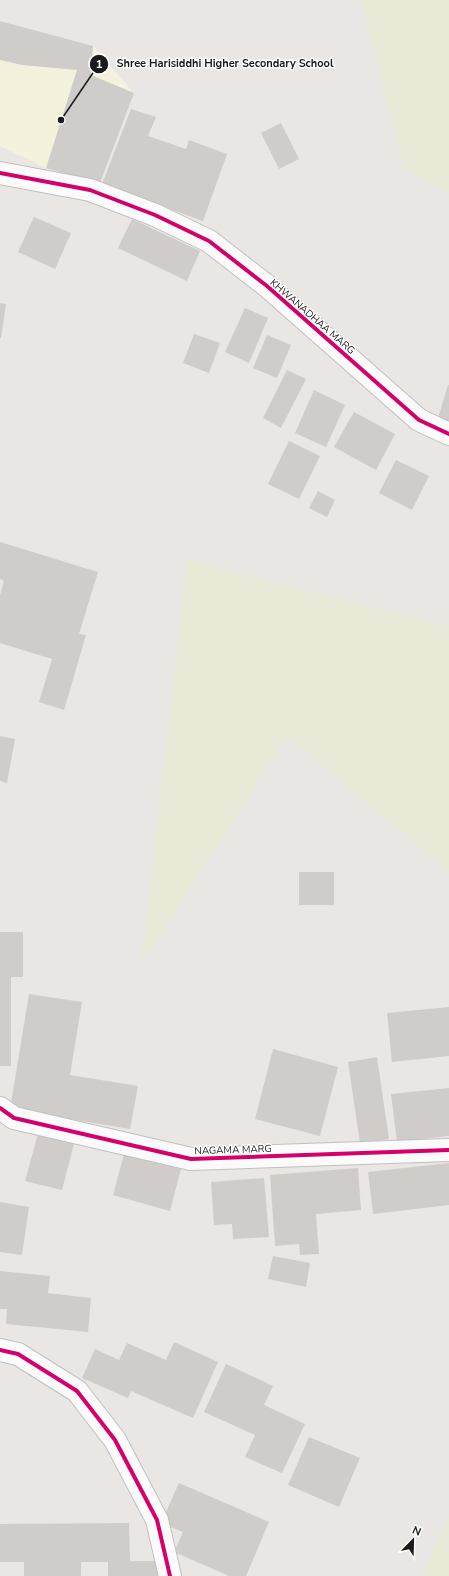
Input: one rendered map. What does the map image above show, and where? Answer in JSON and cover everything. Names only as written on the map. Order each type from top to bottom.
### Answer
[{"type":"street","name":"KHWANADHAA MARG","points":[[0,173],[90,190],[155,215],[209,241],[268,286],[419,420],[449,434]]},
{"type":"street","name":"NAGAMA MARG","points":[[0,1108],[14,1118],[191,1159],[449,1150]]},
{"type":"street","points":[[0,1350],[18,1354],[77,1391],[115,1440],[157,1520],[170,1576]]},
{"type":"shaded area","points":[[361,0],[449,0],[449,193],[404,169]]},
{"type":"shaded area","points":[[0,21],[93,46],[134,93],[93,177],[46,168],[0,146]]},
{"type":"shaded area","points":[[187,560],[449,626],[449,872],[287,736],[141,966]]},
{"type":"shaded area","points":[[449,1514],[449,1576],[423,1576]]},
{"type":"building","points":[[0,21],[93,46],[91,75],[134,93],[100,183],[46,168],[77,70],[22,65],[0,60]]},
{"type":"building","points":[[131,109],[156,117],[148,136],[186,149],[189,140],[227,154],[203,221],[102,184]]},
{"type":"building","points":[[281,123],[299,159],[279,169],[261,133]]},
{"type":"building","points":[[34,217],[71,233],[55,269],[18,252]]},
{"type":"building","points":[[132,219],[200,251],[187,281],[118,248]]},
{"type":"building","points":[[0,303],[6,304],[1,338],[0,338]]},
{"type":"building","points":[[245,308],[268,318],[249,363],[225,352]]},
{"type":"building","points":[[194,334],[220,343],[209,373],[183,363]]},
{"type":"building","points":[[267,335],[291,345],[277,378],[253,368]]},
{"type":"building","points":[[287,370],[306,379],[281,428],[263,418]]},
{"type":"building","points":[[449,385],[449,421],[438,418]]},
{"type":"building","points":[[314,390],[345,405],[326,447],[295,433]]},
{"type":"building","points":[[354,412],[395,434],[376,470],[334,447]]},
{"type":"building","points":[[289,441],[320,456],[299,499],[268,484]]},
{"type":"building","points":[[396,460],[429,476],[412,510],[379,493]]},
{"type":"building","points":[[318,491],[335,500],[327,517],[309,508]]},
{"type":"building","points":[[0,542],[98,572],[79,634],[86,635],[64,710],[39,702],[52,659],[0,643],[0,595],[4,581],[0,579]]},
{"type":"building","points":[[0,736],[15,739],[7,783],[0,781]]},
{"type":"building","points":[[299,872],[334,872],[334,905],[299,905]]},
{"type":"building","points":[[0,932],[23,932],[23,977],[11,977],[11,1066],[0,1066]]},
{"type":"building","points":[[29,994],[82,1002],[70,1075],[138,1086],[130,1129],[10,1109]]},
{"type":"building","points":[[449,1007],[449,1056],[392,1062],[387,1013]]},
{"type":"building","points":[[273,1049],[338,1067],[320,1136],[255,1119]]},
{"type":"building","points":[[377,1057],[389,1139],[360,1143],[348,1062]]},
{"type":"building","points":[[449,1088],[449,1136],[397,1142],[391,1094]]},
{"type":"building","points":[[39,1130],[75,1140],[62,1190],[25,1181]]},
{"type":"building","points":[[124,1154],[181,1169],[170,1211],[113,1195]]},
{"type":"building","points":[[449,1163],[449,1205],[373,1214],[368,1172]]},
{"type":"building","points":[[358,1168],[361,1210],[316,1214],[319,1254],[300,1255],[299,1244],[275,1246],[270,1175]]},
{"type":"building","points":[[264,1178],[269,1237],[233,1239],[232,1224],[214,1225],[211,1182]]},
{"type":"building","points":[[0,1202],[29,1207],[22,1255],[0,1252]]},
{"type":"building","points":[[273,1256],[310,1263],[306,1287],[268,1279]]},
{"type":"building","points":[[0,1271],[50,1276],[48,1293],[91,1298],[88,1332],[6,1324],[7,1309],[0,1309]]},
{"type":"building","points":[[174,1342],[218,1362],[193,1418],[131,1391],[128,1398],[82,1378],[95,1349],[119,1360],[127,1343],[166,1360]]},
{"type":"building","points":[[226,1364],[273,1386],[264,1405],[305,1424],[282,1473],[245,1457],[255,1435],[204,1412]]},
{"type":"building","points":[[309,1437],[360,1458],[339,1507],[288,1485]]},
{"type":"building","points":[[179,1483],[269,1522],[246,1576],[229,1576],[174,1552],[183,1532],[161,1523]]},
{"type":"building","points":[[129,1523],[130,1561],[158,1561],[158,1576],[108,1576],[108,1562],[81,1562],[81,1576],[24,1576],[24,1562],[0,1562],[0,1524]]},
{"type":"cycle path","points":[[0,173],[90,190],[155,215],[209,241],[267,286],[419,420],[449,434]]},
{"type":"cycle path","points":[[0,1108],[14,1118],[191,1159],[449,1150]]},
{"type":"cycle path","points":[[0,1350],[18,1354],[77,1391],[115,1440],[157,1520],[170,1576]]},
{"type":"place","name":"Shree Harisiddhi Higher Secondary School","points":[[61,120]]}]
